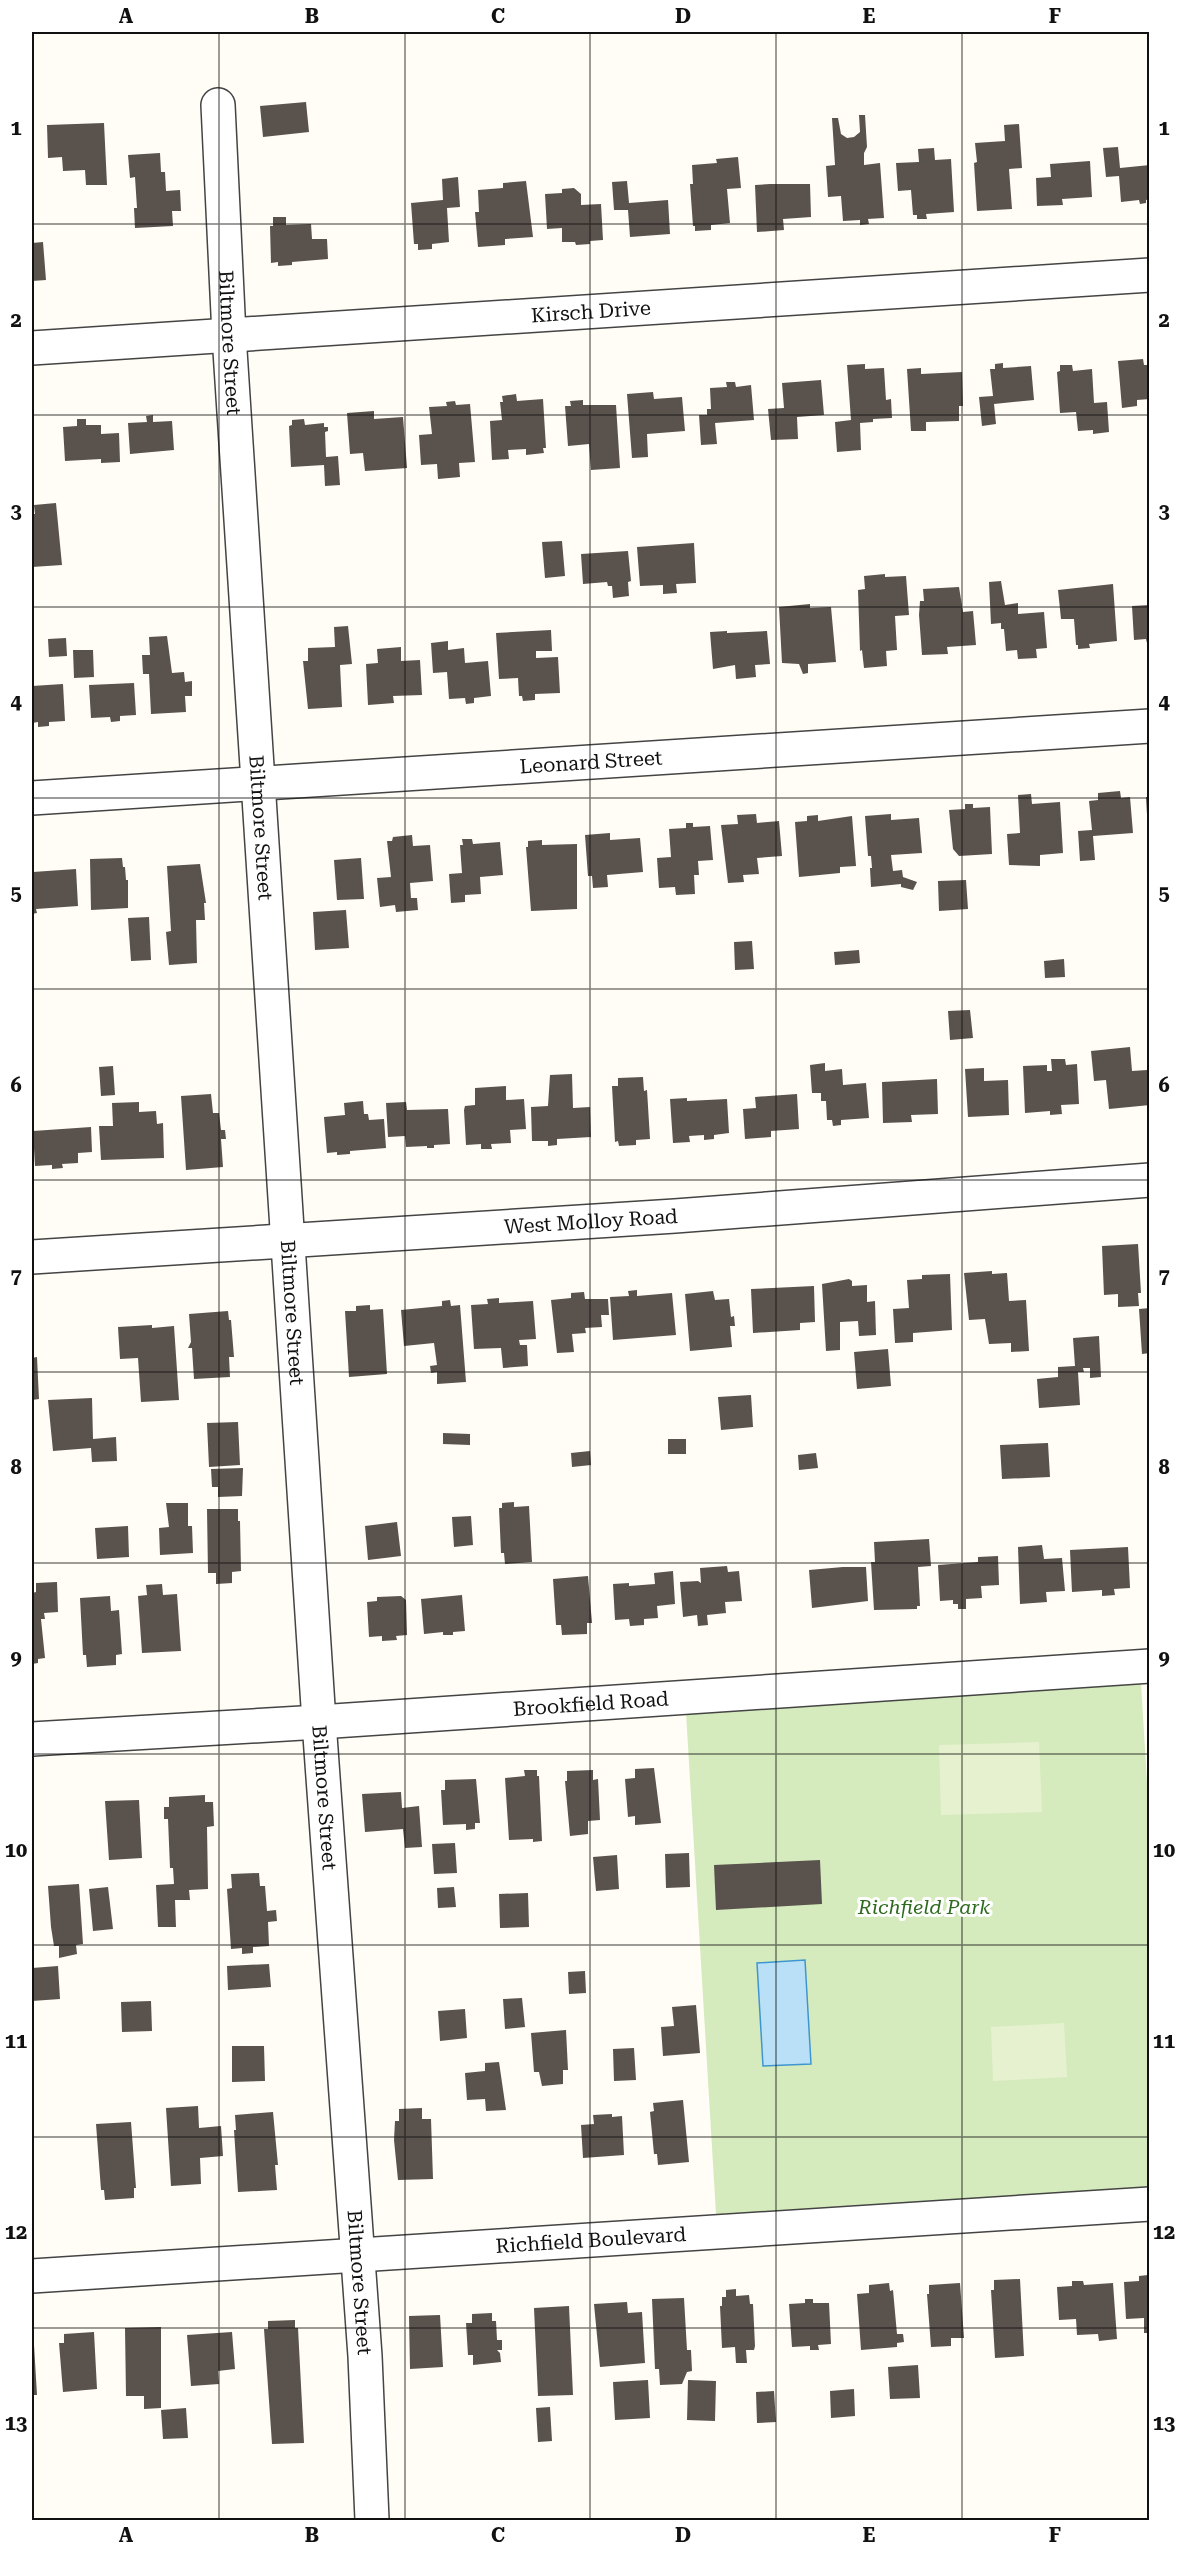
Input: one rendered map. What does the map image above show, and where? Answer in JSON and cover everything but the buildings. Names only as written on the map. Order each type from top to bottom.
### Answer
[{"type":"street","name":"Biltmore Street","points":[[218,105],[230,335],[319,1722],[364,2356],[372,2520]]},
{"type":"street","name":"Kirsch Drive","points":[[32,348],[1149,275]]},
{"type":"street","name":"Leonard Street","points":[[32,798],[1149,726]]},
{"type":"street","name":"West Molloy Road","points":[[32,1257],[675,1216],[1149,1180]]},
{"type":"street","name":"Brookfield Road","points":[[32,1738],[319,1722],[1149,1666]]},
{"type":"street","name":"Richfield Boulevard","points":[[32,2276],[357,2257],[811,2224],[1149,2204]]},
{"type":"green space","name":"Richfield Park","points":[[1140,1666],[1150,1832],[1149,2204],[717,2231],[685,1696]]},
{"type":"green space","points":[[1039,1742],[1042,1812],[941,1815],[939,1745]]},
{"type":"green space","points":[[1064,2023],[1067,2077],[993,2081],[991,2027]]},
{"type":"water","points":[[805,1960],[811,2064],[763,2066],[757,1963]]}]
